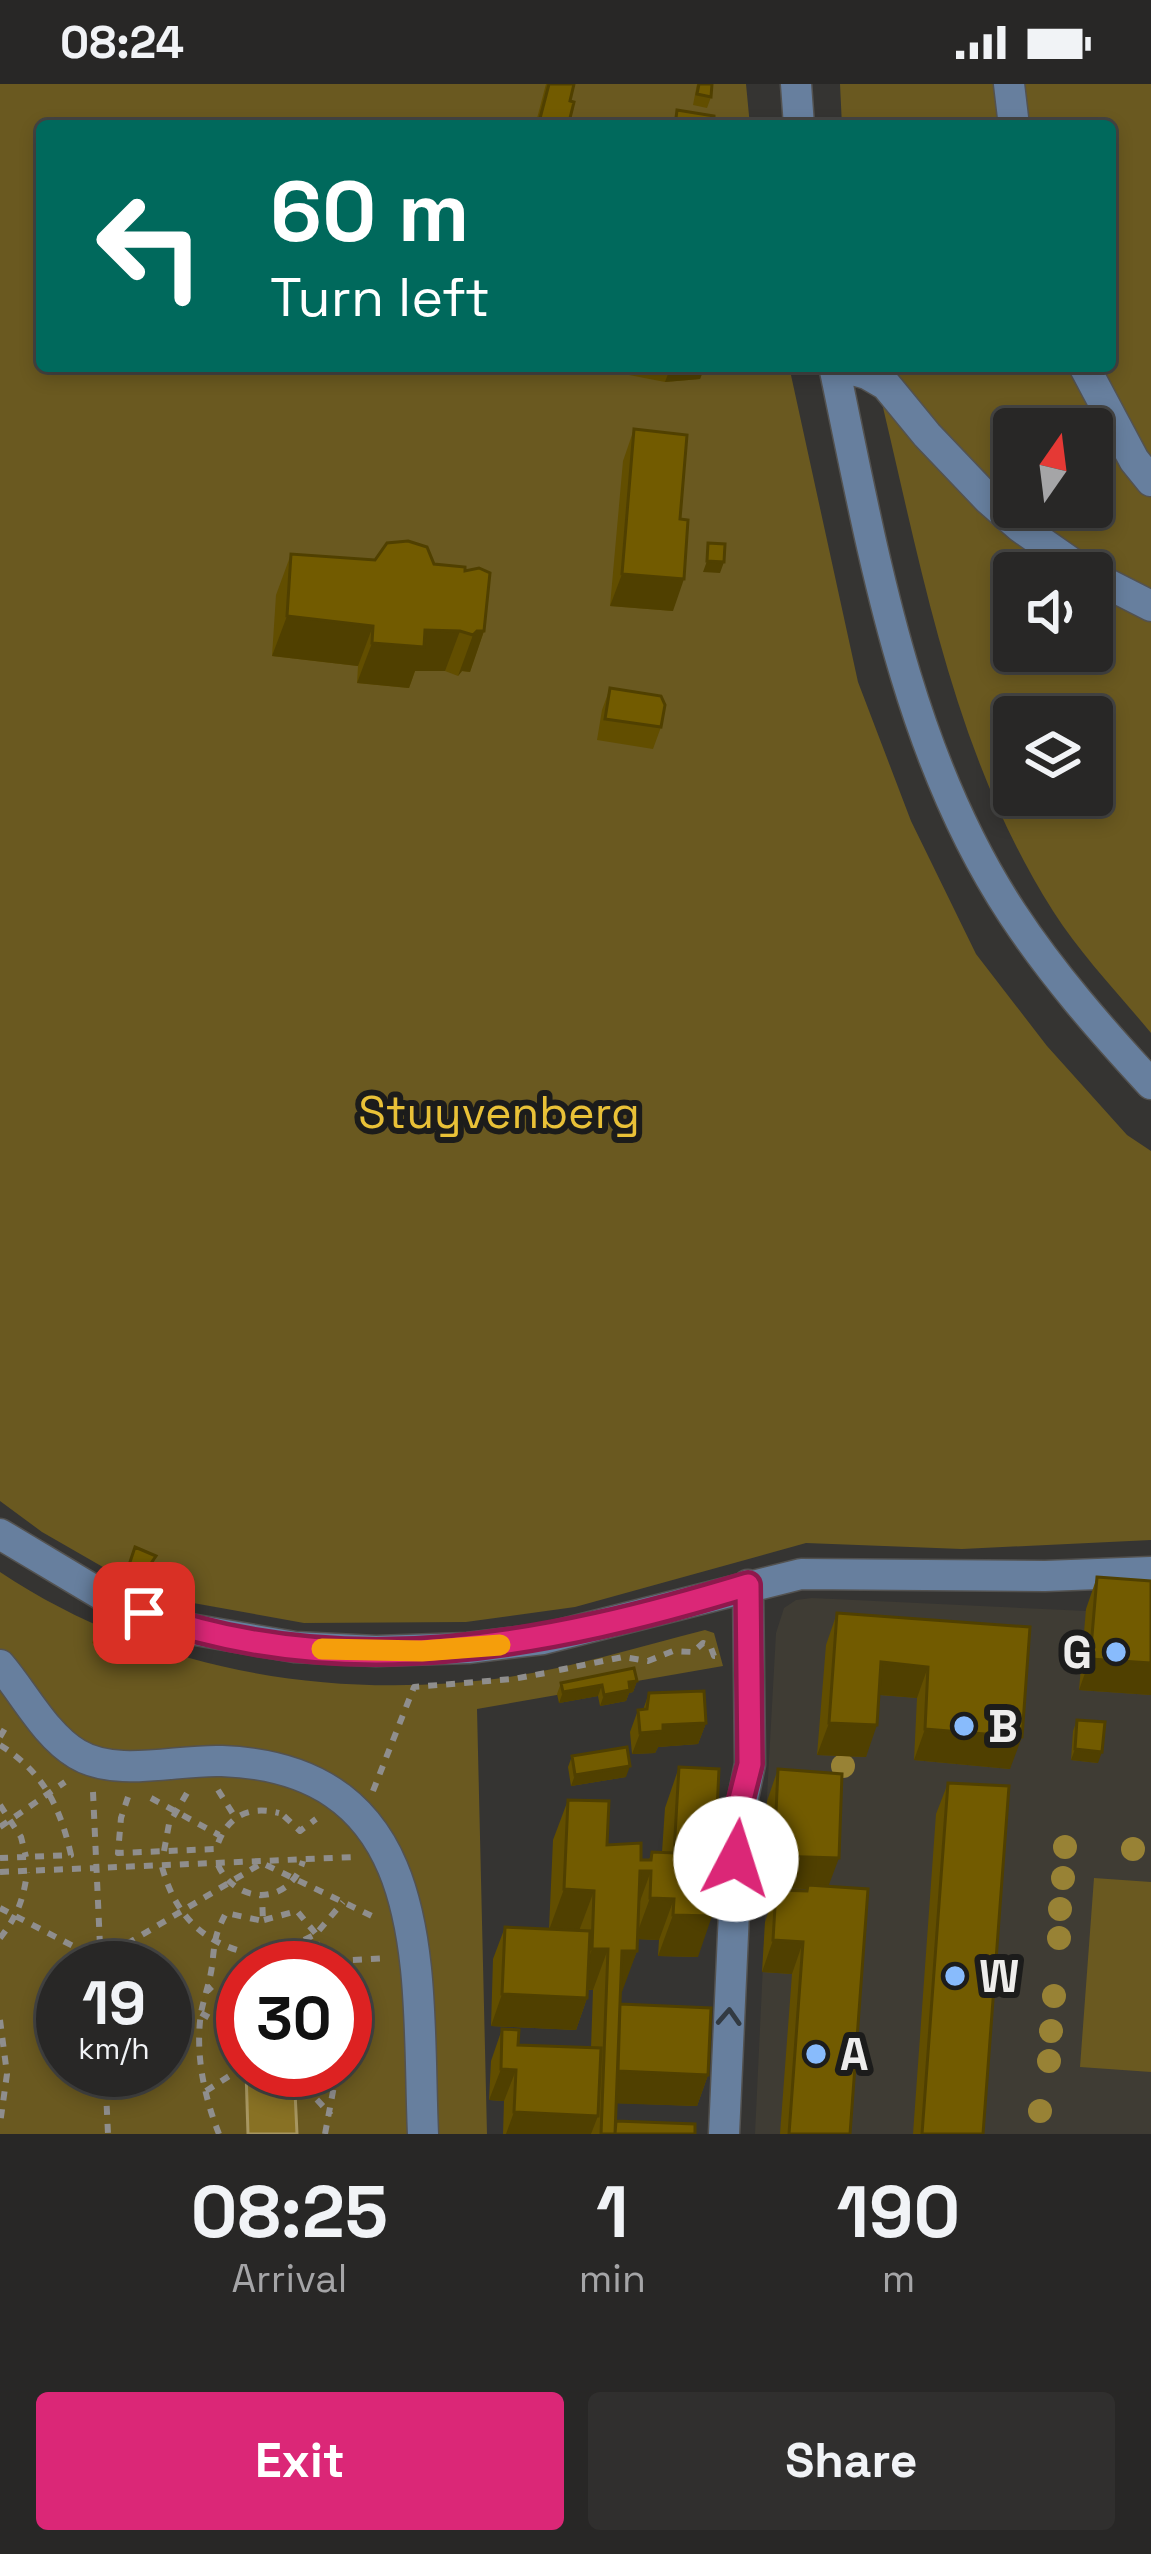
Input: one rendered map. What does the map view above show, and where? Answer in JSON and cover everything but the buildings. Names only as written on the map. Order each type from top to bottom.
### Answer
[{"type":"street","points":[[796,84],[799,120]]},
{"type":"street","points":[[1010,84],[1013,120]]},
{"type":"street","points":[[838,372],[885,595],[911,693],[941,778],[1010,910],[1108,1038],[1151,1084]]},
{"type":"street","points":[[860,372],[886,385],[988,499],[1058,552]]},
{"type":"street","points":[[1087,372],[1134,460],[1151,481]]},
{"type":"street","points":[[1113,587],[1151,606]]},
{"type":"street","points":[[0,1534],[84,1586],[166,1621],[259,1642],[330,1650],[422,1651],[543,1639],[748,1585],[816,1573],[1045,1576],[1151,1572]]},
{"type":"street","points":[[724,2134],[738,1823],[750,1764],[748,1585]]},
{"type":"street","points":[[0,1665],[62,1744],[92,1762],[199,1760],[257,1765],[327,1786],[361,1816],[405,1898],[415,1947],[423,2134]]},
{"type":"path","points":[[361,1816],[414,1687],[513,1679],[623,1657],[648,1661],[673,1651],[693,1652],[703,1642],[713,1651]]},
{"type":"path","points":[[0,1744],[34,1771],[50,1792],[63,1816],[71,1855],[0,1858]]},
{"type":"path","points":[[0,1827],[92,1762]]},
{"type":"path","points":[[92,1762],[99,1941]]},
{"type":"path","points":[[164,1850],[174,1810],[195,1785]]},
{"type":"path","points":[[220,1835],[132,1788],[121,1818],[118,1852],[216,1849],[226,1825],[246,1811],[282,1814],[300,1831]]},
{"type":"path","points":[[0,1804],[12,1819],[26,1857]]},
{"type":"path","points":[[0,1873],[386,1855]]},
{"type":"path","points":[[218,1865],[228,1883],[244,1893],[262,1896],[280,1892],[295,1879],[303,1860]]},
{"type":"path","points":[[262,1863],[343,1902],[415,1947]]},
{"type":"path","points":[[135,1941],[262,1863]]},
{"type":"path","points":[[162,1867],[180,1912],[216,1942]]},
{"type":"path","points":[[0,1938],[16,1916],[27,1872]]},
{"type":"path","points":[[262,1896],[263,1921]]},
{"type":"path","points":[[302,1941],[316,1934],[343,1902]]},
{"type":"path","points":[[0,1908],[60,1941]]},
{"type":"path","points":[[219,2134],[200,2051],[212,1940],[226,1913],[263,1921],[296,1911],[316,1941]]},
{"type":"path","points":[[372,1955],[415,1947]]},
{"type":"path","points":[[207,1986],[216,1996]]},
{"type":"path","points":[[201,2013],[216,2021]]},
{"type":"path","points":[[0,2022],[7,2074],[0,2124]]},
{"type":"path","points":[[206,2091],[216,2085]]},
{"type":"path","points":[[106,2097],[108,2134]]},
{"type":"path","points":[[315,2097],[331,2115]]},
{"type":"path","points":[[325,2134],[333,2097]]},
{"type":"shaded area","points":[[812,1598],[1151,1614],[1151,2134],[755,2134],[776,1633],[784,1608]]},
{"type":"shaded area","points":[[247,2097],[295,2097],[297,2134],[248,2134]]},
{"type":"green space","name":"Stuyvenberg","points":[[0,84],[746,84],[749,120],[36,120],[36,372],[790,372],[858,682],[911,821],[976,954],[1047,1046],[1127,1135],[1151,1151],[1151,1540],[962,1549],[806,1543],[575,1607],[466,1622],[304,1623],[182,1601],[129,1582],[42,1532],[0,1501]]},
{"type":"green space","points":[[840,84],[1151,84],[1151,1033],[1053,911],[1002,816],[1113,816],[1113,696],[993,696],[993,796],[941,647],[874,372],[1116,372],[1116,120],[842,120]]},
{"type":"green space","points":[[0,1572],[117,1634],[244,1671],[310,1681],[443,1684],[509,1677],[705,1630],[714,1633],[723,1666],[477,1709],[487,2134],[0,2134]]},
{"type":"green space","points":[[1094,1878],[1151,1882],[1151,2072],[1080,2067]]},
{"type":"slow traffic","points":[[322,1649],[422,1651],[500,1645]]},
{"type":"place","name":"G","points":[[1116,1652]]},
{"type":"place","name":"B","points":[[964,1726]]},
{"type":"place","name":"W","points":[[955,1976]]},
{"type":"place","name":"A","points":[[816,2054]]},
{"type":"route","points":[[144,1613],[190,1629],[259,1642],[330,1650],[422,1651],[581,1632],[748,1585],[750,1764],[739,1807],[736,1859]]}]
